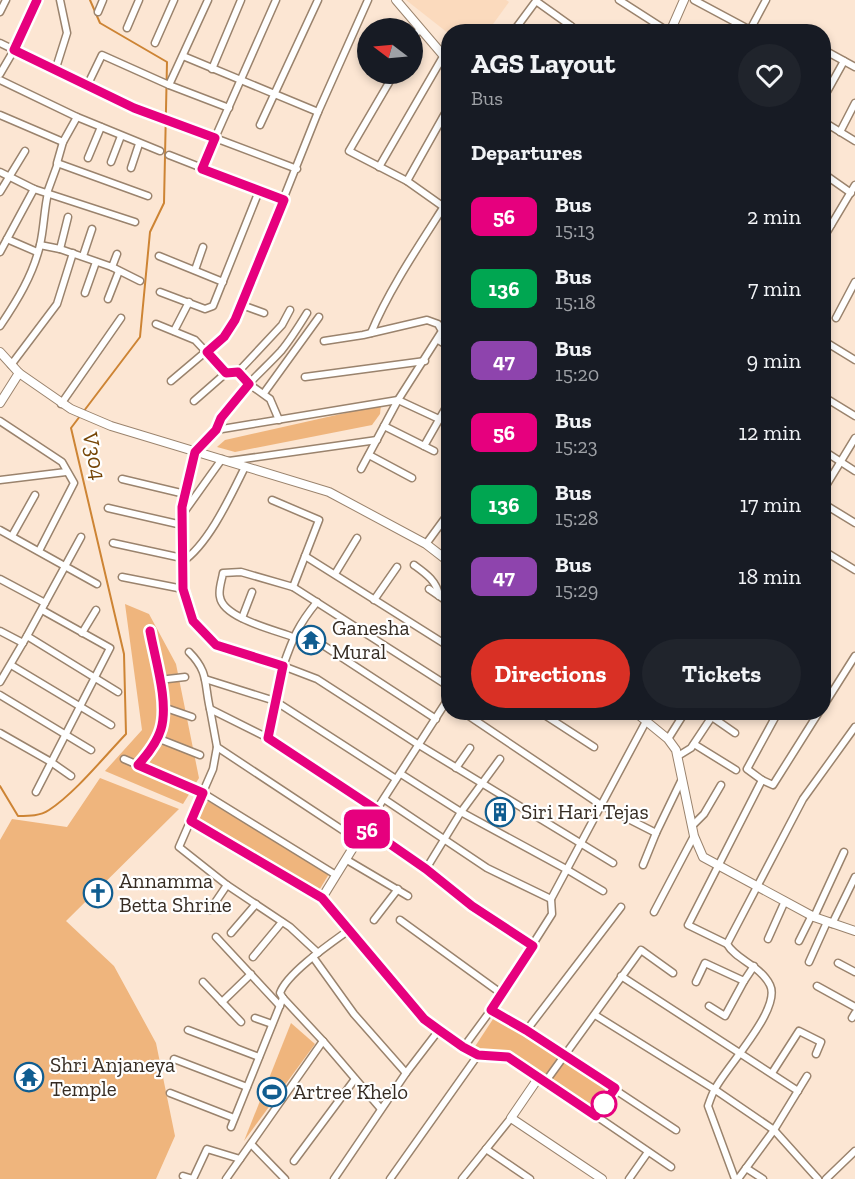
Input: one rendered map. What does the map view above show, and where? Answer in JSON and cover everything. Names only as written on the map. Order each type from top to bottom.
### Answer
[{"type":"street","points":[[0,12],[6,0]]},
{"type":"street","points":[[0,74],[37,0]]},
{"type":"street","points":[[55,71],[67,33],[60,0]]},
{"type":"street","points":[[98,12],[104,0]]},
{"type":"street","points":[[127,28],[139,0]]},
{"type":"street","points":[[155,43],[174,0]]},
{"type":"street","points":[[167,84],[183,56],[208,0]]},
{"type":"street","points":[[212,69],[241,0]]},
{"type":"street","points":[[202,169],[276,0]]},
{"type":"street","points":[[260,125],[318,0]]},
{"type":"street","points":[[171,381],[224,337],[235,320],[318,112],[368,0]]},
{"type":"street","points":[[396,0],[411,18]]},
{"type":"street","points":[[674,24],[684,0]]},
{"type":"street","points":[[694,0],[738,24]]},
{"type":"street","points":[[754,24],[766,0]]},
{"type":"street","points":[[519,24],[536,1],[568,24]]},
{"type":"street","points":[[622,1],[658,24]]},
{"type":"street","points":[[423,31],[441,52]]},
{"type":"street","points":[[0,44],[140,111],[297,168]]},
{"type":"street","points":[[831,54],[855,67]]},
{"type":"street","points":[[87,86],[102,55],[229,108]]},
{"type":"street","points":[[183,56],[318,112]]},
{"type":"street","points":[[831,84],[844,61]]},
{"type":"street","points":[[380,167],[441,66]]},
{"type":"street","points":[[0,80],[77,117],[160,151]]},
{"type":"street","points":[[388,84],[349,151],[407,181],[441,205]]},
{"type":"street","points":[[840,132],[855,103]]},
{"type":"street","points":[[0,115],[63,142]]},
{"type":"street","points":[[0,326],[22,292],[40,245],[48,193],[58,163],[56,161],[63,142],[77,117]]},
{"type":"street","points":[[407,181],[441,120]]},
{"type":"street","points":[[831,126],[855,141]]},
{"type":"street","points":[[88,158],[101,127]]},
{"type":"street","points":[[111,162],[121,136]]},
{"type":"street","points":[[131,168],[139,144]]},
{"type":"street","points":[[0,192],[25,151]]},
{"type":"street","points":[[169,155],[284,200]]},
{"type":"street","points":[[58,163],[148,196]]},
{"type":"street","points":[[0,172],[34,189],[135,222]]},
{"type":"street","points":[[831,179],[851,193]]},
{"type":"street","points":[[831,225],[855,185]]},
{"type":"street","points":[[0,252],[34,189]]},
{"type":"street","points":[[160,291],[205,309],[213,306],[259,191]]},
{"type":"street","points":[[371,333],[377,318],[441,216]]},
{"type":"street","points":[[60,249],[68,217]]},
{"type":"street","points":[[83,256],[92,229]]},
{"type":"street","points":[[7,239],[37,252]]},
{"type":"street","points":[[40,245],[83,256],[140,281]]},
{"type":"street","points":[[195,270],[203,247]]},
{"type":"street","points":[[11,365],[57,304],[73,253]]},
{"type":"street","points":[[108,298],[117,254]]},
{"type":"street","points":[[159,256],[223,282]]},
{"type":"street","points":[[84,293],[96,262]]},
{"type":"street","points":[[836,318],[854,285]]},
{"type":"street","points":[[174,331],[189,302]]},
{"type":"street","points":[[242,304],[264,313]]},
{"type":"street","points":[[194,401],[226,373],[238,372],[282,325],[290,310]]},
{"type":"street","points":[[307,313],[290,340],[249,384],[221,418],[216,430],[195,452],[182,515],[183,589],[193,621],[216,645],[317,679],[419,745],[613,863]]},
{"type":"street","points":[[264,393],[319,317]]},
{"type":"street","points":[[61,404],[121,318]]},
{"type":"street","points":[[324,341],[427,321],[438,324],[441,329]]},
{"type":"street","points":[[156,324],[195,340],[226,373]]},
{"type":"street","points":[[361,469],[398,400],[441,333]]},
{"type":"street","points":[[831,345],[855,360]]},
{"type":"street","points":[[0,352],[19,373],[61,404],[90,418],[329,492],[426,544],[441,556]]},
{"type":"street","points":[[305,377],[425,361]]},
{"type":"street","points":[[238,372],[273,403],[279,420]]},
{"type":"street","points":[[0,403],[19,373]]},
{"type":"street","points":[[216,430],[398,400],[439,419]]},
{"type":"street","points":[[831,401],[855,416]]},
{"type":"street","points":[[424,446],[441,416]]},
{"type":"street","points":[[0,421],[62,462],[74,483],[39,551]]},
{"type":"street","points":[[384,426],[434,451]]},
{"type":"street","points":[[831,477],[855,438]]},
{"type":"street","points":[[182,515],[225,460],[377,440]]},
{"type":"street","points":[[369,454],[412,478]]},
{"type":"street","points":[[831,456],[855,471]]},
{"type":"street","points":[[113,543],[182,560],[198,549],[230,498],[245,467]]},
{"type":"street","points":[[0,480],[66,472]]},
{"type":"street","points":[[122,479],[185,494]]},
{"type":"street","points":[[12,536],[35,495]]},
{"type":"street","points":[[272,500],[319,520],[293,587]]},
{"type":"street","points":[[108,508],[182,525]]},
{"type":"street","points":[[831,508],[855,523]]},
{"type":"street","points":[[426,544],[441,524]]},
{"type":"street","points":[[0,530],[97,584]]},
{"type":"street","points":[[0,682],[81,537]]},
{"type":"street","points":[[335,574],[357,538]]},
{"type":"street","points":[[831,555],[855,570]]},
{"type":"street","points":[[305,556],[441,642]]},
{"type":"street","points":[[414,565],[429,577],[438,589],[439,596]]},
{"type":"street","points":[[374,600],[397,567]]},
{"type":"street","points":[[293,637],[235,615],[224,606],[219,597],[223,573],[241,572],[293,587],[441,682]]},
{"type":"street","points":[[123,577],[183,589]]},
{"type":"street","points":[[0,579],[45,603]]},
{"type":"street","points":[[429,589],[439,596]]},
{"type":"street","points":[[242,618],[252,591]]},
{"type":"street","points":[[268,738],[283,666],[293,637],[301,622],[317,602]]},
{"type":"street","points":[[36,792],[110,648],[42,610]]},
{"type":"street","points":[[82,633],[96,610]]},
{"type":"street","points":[[0,631],[23,643]]},
{"type":"street","points":[[138,765],[157,738],[162,726],[163,707],[150,631]]},
{"type":"street","points":[[27,636],[118,692]]},
{"type":"street","points":[[312,638],[436,719]]},
{"type":"street","points":[[189,652],[200,664],[205,680],[217,747],[213,769],[179,847],[227,885],[282,922],[315,955],[354,1014],[406,1073]]},
{"type":"street","points":[[831,694],[855,656]]},
{"type":"street","points":[[11,665],[111,725]]},
{"type":"street","points":[[159,680],[185,677]]},
{"type":"street","points":[[205,680],[275,701],[398,777],[603,891]]},
{"type":"street","points":[[0,695],[91,750]]},
{"type":"street","points":[[163,707],[192,717]]},
{"type":"street","points":[[210,709],[268,738],[377,810]]},
{"type":"street","points":[[322,898],[441,712]]},
{"type":"street","points":[[475,720],[601,804],[656,833]]},
{"type":"street","points":[[552,720],[594,747]]},
{"type":"street","points":[[463,1047],[502,994],[552,914],[551,899],[646,720],[668,739],[678,756],[694,836],[703,857],[813,916],[855,931]]},
{"type":"street","points":[[668,739],[680,720]]},
{"type":"street","points":[[678,756],[694,744],[711,720]]},
{"type":"street","points":[[720,720],[735,733]]},
{"type":"street","points":[[774,720],[747,769],[773,785],[814,720]]},
{"type":"street","points":[[727,944],[803,799],[855,727]]},
{"type":"street","points":[[0,733],[71,776]]},
{"type":"street","points":[[157,738],[200,755]]},
{"type":"street","points":[[694,744],[736,770]]},
{"type":"street","points":[[217,747],[359,841]]},
{"type":"street","points":[[456,768],[470,748]]},
{"type":"street","points":[[124,759],[203,793],[336,875]]},
{"type":"street","points":[[426,869],[461,812],[500,759]]},
{"type":"street","points":[[643,865],[682,779]]},
{"type":"street","points":[[762,780],[688,925],[727,944],[731,951],[754,966],[770,984],[772,992],[769,1008],[714,1089],[708,1106],[737,1179],[774,1130],[807,1076]]},
{"type":"street","points":[[692,826],[704,814],[721,785]]},
{"type":"street","points":[[384,799],[487,868],[551,899]]},
{"type":"street","points":[[191,821],[322,898],[424,1019],[439,1030],[478,1055],[508,1057],[670,1167]]},
{"type":"street","points":[[367,828],[426,869],[472,906],[533,946]]},
{"type":"street","points":[[654,912],[694,836]]},
{"type":"street","points":[[799,941],[844,852]]},
{"type":"street","points":[[347,860],[408,896]]},
{"type":"street","points":[[809,962],[855,877]]},
{"type":"street","points":[[210,910],[227,885]]},
{"type":"street","points":[[374,920],[398,889]]},
{"type":"street","points":[[768,939],[785,901]]},
{"type":"street","points":[[231,933],[256,904]]},
{"type":"street","points":[[526,1030],[621,907]]},
{"type":"street","points":[[400,920],[502,994]]},
{"type":"street","points":[[252,957],[282,922]]},
{"type":"street","points":[[349,930],[315,955],[281,989],[280,993],[381,1109]]},
{"type":"street","points":[[216,938],[280,1006]]},
{"type":"street","points":[[462,1179],[564,1055],[641,950],[673,973]]},
{"type":"street","points":[[696,982],[707,963],[744,981]]},
{"type":"street","points":[[838,963],[855,972]]},
{"type":"street","points":[[709,1006],[725,1016],[754,966]]},
{"type":"street","points":[[222,1002],[251,974]]},
{"type":"street","points":[[621,976],[798,1091]]},
{"type":"street","points":[[203,982],[241,1022]]},
{"type":"street","points":[[817,986],[855,1007]]},
{"type":"street","points":[[231,1127],[283,998]]},
{"type":"street","points":[[491,1010],[526,1030],[676,1130]]},
{"type":"street","points":[[595,1015],[714,1089],[774,1130],[818,1179]]},
{"type":"street","points":[[255,1018],[272,1024]]},
{"type":"street","points":[[188,1029],[259,1057]]},
{"type":"street","points":[[334,1179],[350,1159],[406,1073],[439,1030]]},
{"type":"street","points":[[772,1073],[799,1031],[821,1042],[816,1054]]},
{"type":"street","points":[[226,1179],[323,1041]]},
{"type":"street","points":[[390,1179],[478,1055]]},
{"type":"street","points":[[174,1059],[247,1088]]},
{"type":"street","points":[[294,1161],[355,1079]]},
{"type":"street","points":[[596,1116],[615,1088]]},
{"type":"street","points":[[171,1093],[234,1118]]},
{"type":"street","points":[[511,1118],[602,1179]]},
{"type":"street","points":[[251,1144],[285,1179]]},
{"type":"street","points":[[183,1176],[193,1179],[207,1149],[240,1159]]},
{"type":"street","points":[[486,1149],[530,1179]]},
{"type":"street","points":[[831,1178],[855,1151]]},
{"type":"street","points":[[629,1179],[648,1152]]},
{"type":"street","points":[[746,1168],[763,1179]]},
{"type":"shaded area","points":[[406,0],[506,0],[509,2],[493,24],[441,24],[441,28]]},
{"type":"shaded area","points":[[381,405],[380,414],[372,425],[235,452],[217,447],[225,440]]},
{"type":"shaded area","points":[[125,604],[149,614],[176,664],[199,778],[183,804],[105,771],[142,730]]},
{"type":"shaded area","points":[[100,778],[179,809],[66,921],[114,966],[156,1043],[175,1136],[156,1179],[0,1179],[0,840],[12,819],[67,827]]},
{"type":"shaded area","points":[[208,801],[329,874],[318,892],[196,820]]},
{"type":"shaded area","points":[[495,1016],[609,1090],[594,1110],[509,1054],[474,1048]]},
{"type":"shaded area","name":"Artree Khelo","points":[[291,1023],[315,1044],[244,1141]]},
{"type":"waterway","name":"V304","points":[[0,786],[18,816],[42,813],[69,794],[126,734],[124,654],[71,428],[140,337],[150,232],[164,203],[167,62],[100,23],[90,0]]},
{"type":"bus line","name":"56","points":[[37,0],[14,50],[134,108],[215,138],[202,169],[284,200],[235,320],[224,337],[207,352],[226,373],[236,371],[249,384],[221,418],[216,430],[195,452],[182,507],[183,589],[193,621],[216,645],[283,666],[268,738],[377,810],[367,828],[426,869],[472,906],[533,946],[491,1010],[615,1088],[596,1116],[508,1057],[478,1055],[424,1019],[322,898],[191,821],[203,793],[138,765],[157,738],[163,720],[163,707],[150,631]]},
{"type":"place","name":"Ganesha Mural","points":[[311,640]]},
{"type":"place","name":"Siri Hari Tejas","points":[[500,812]]},
{"type":"place","name":"Annamma Betta Shrine","points":[[98,893]]},
{"type":"place","name":"Shri Anjaneya Temple","points":[[29,1077]]},
{"type":"place","name":"Artree Khelo","points":[[272,1092]]}]
